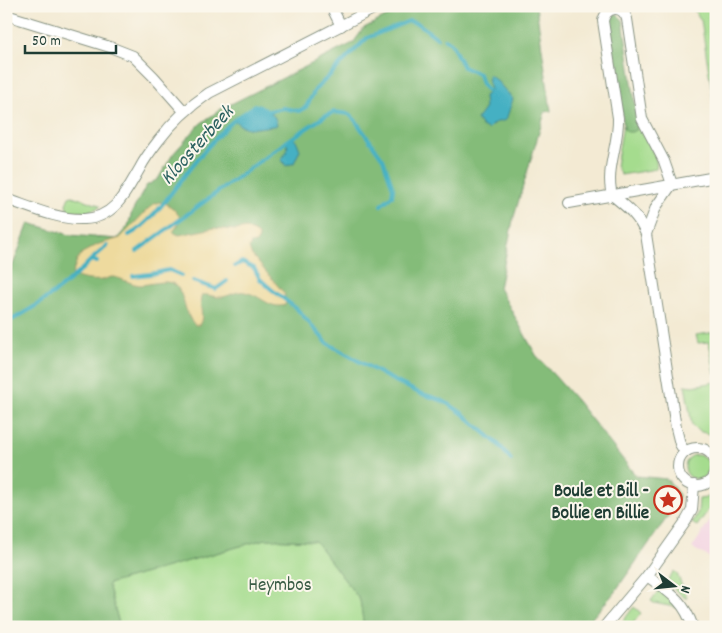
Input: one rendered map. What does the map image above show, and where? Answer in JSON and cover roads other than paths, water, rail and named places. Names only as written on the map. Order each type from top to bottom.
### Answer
[{"type":"street","points":[[331,6],[340,26]]},
{"type":"street","points":[[6,199],[72,219],[88,219],[110,211],[125,196],[149,154],[170,126],[184,112],[209,93],[379,6]]},
{"type":"street","points":[[672,184],[664,160],[642,119],[628,19],[620,10],[612,9],[606,14],[603,21],[618,125],[610,172],[610,186],[612,195],[633,211],[641,222],[646,234],[676,428],[680,444],[685,452]]},
{"type":"street","points":[[6,15],[133,56],[184,112]]},
{"type":"street","points":[[568,203],[716,177]]},
{"type":"street","points":[[646,234],[656,207],[672,184]]},
{"type":"street","points":[[701,448],[715,459],[716,470],[710,480],[701,485],[685,482],[679,472],[679,461],[685,452],[690,449],[701,448]]},
{"type":"street","points":[[604,627],[646,576],[690,514],[694,485]]},
{"type":"street","points":[[646,576],[680,601],[687,610],[694,627]]},
{"type":"water","points":[[489,75],[513,99],[506,120],[494,123],[488,129],[482,126],[477,119],[485,108],[484,96],[490,91]]},
{"type":"water","points":[[255,105],[266,109],[272,114],[277,125],[248,128],[243,127],[234,120]]},
{"type":"water","points":[[293,138],[300,150],[294,163],[286,166],[281,159],[286,153],[286,142]]},
{"type":"waterway","name":"Kloosterbeek","points":[[129,235],[147,221],[165,202],[196,161],[223,130],[255,105],[269,111],[283,108],[299,111],[306,107],[315,90],[367,38],[409,21],[419,24],[437,38]]},
{"type":"waterway","name":"Kloosterbeek","points":[[445,39],[451,43],[463,67],[479,74],[482,84],[489,92]]},
{"type":"waterway","name":"Kloosterbeek","points":[[137,251],[286,142],[334,112],[349,114],[383,159],[393,188],[392,196],[381,205]]},
{"type":"waterway","name":"Kloosterbeek","points":[[91,260],[107,246]]},
{"type":"waterway","name":"Kloosterbeek","points":[[6,323],[51,295],[91,260],[97,262]]},
{"type":"waterway","name":"Kloosterbeek","points":[[235,266],[242,262],[254,268],[260,279],[297,309],[327,343],[385,376],[419,393],[441,400],[462,413],[500,446],[511,460]]},
{"type":"waterway","name":"Kloosterbeek","points":[[133,276],[169,270],[181,275]]},
{"type":"waterway","name":"Kloosterbeek","points":[[193,281],[216,289],[227,281]]},
{"type":"place","name":"Boule et Bill - Bollie en Billie","points":[[668,500]]},
{"type":"park label","name":"Heymbos","points":[[280,583]]}]
